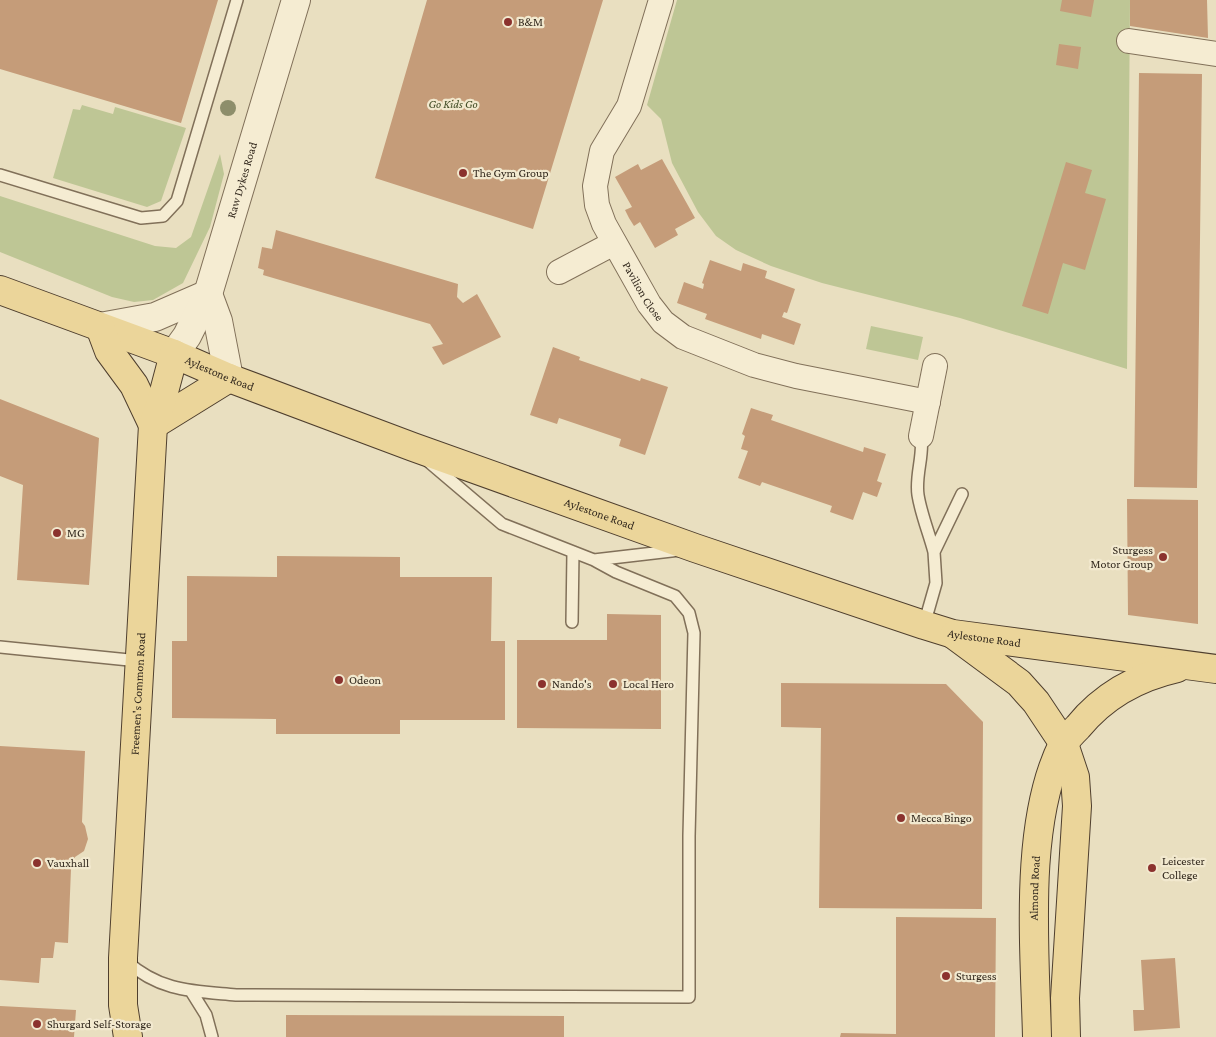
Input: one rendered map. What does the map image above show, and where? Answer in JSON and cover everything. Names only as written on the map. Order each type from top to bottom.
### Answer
[{"type":"main road","name":"Aylestone Road","points":[[0,290],[174,354],[229,378],[413,448],[695,548],[924,625],[953,634],[1216,669]]},
{"type":"main road","points":[[100,327],[109,350],[134,385],[153,425],[229,378]]},
{"type":"main road","points":[[123,370],[174,354]]},
{"type":"main road","name":"Freemen's Common Road","points":[[128,1037],[123,1005],[123,958],[153,425],[174,354]]},
{"type":"main road","points":[[953,634],[1019,683],[1036,702],[1064,744],[1075,777],[1077,806],[1066,998],[1066,1037]]},
{"type":"main road","name":"Almond Road","points":[[1038,1037],[1034,901],[1043,803],[1064,744],[1090,713],[1122,688],[1150,674],[1185,666]]},
{"type":"street","name":"Raw Dykes Road","points":[[174,354],[188,336],[208,294],[296,0]]},
{"type":"street","name":"Pavilion Close","points":[[661,0],[629,106],[602,151],[595,186],[598,206],[614,243],[649,304],[663,322],[683,337],[754,365],[779,372],[928,402]]},
{"type":"street","points":[[1130,41],[1216,54]]},
{"type":"street","points":[[559,272],[614,243]]},
{"type":"street","points":[[100,327],[155,317],[208,294],[218,321],[229,378]]},
{"type":"street","points":[[921,436],[935,366]]},
{"type":"lane","points":[[0,175],[141,218],[153,219],[163,216],[176,201],[237,0]]},
{"type":"lane","points":[[921,436],[922,447],[918,476],[918,495],[934,552],[936,583],[924,625]]},
{"type":"lane","points":[[123,958],[139,972],[160,984],[236,995],[689,997],[689,836],[694,642],[692,623],[683,604],[675,596],[616,572],[594,560],[502,524],[413,448]]},
{"type":"lane","points":[[934,552],[962,494]]},
{"type":"lane","points":[[594,560],[695,548]]},
{"type":"lane","points":[[572,622],[573,552]]},
{"type":"lane","points":[[0,647],[139,661]]},
{"type":"lane","points":[[191,990],[206,1015],[211,1034]]},
{"type":"green space","points":[[677,0],[1130,0],[1127,369],[960,318],[822,283],[771,266],[736,250],[716,236],[698,212],[672,163],[661,119],[647,105]]},
{"type":"green space","points":[[82,105],[113,114],[115,107],[186,128],[161,201],[147,207],[53,178],[73,109],[80,110]]},
{"type":"green space","points":[[220,154],[224,174],[210,227],[183,283],[153,300],[134,302],[112,297],[0,252],[0,196],[155,246],[176,248],[191,237]]},
{"type":"green space","points":[[871,326],[923,337],[918,360],[866,349]]},
{"type":"building","points":[[0,0],[218,0],[181,123],[0,69]]},
{"type":"building","points":[[427,0],[603,0],[533,229],[375,178]]},
{"type":"building","points":[[1062,0],[1094,0],[1091,17],[1060,11]]},
{"type":"building","points":[[1130,0],[1207,0],[1208,38],[1130,26]]},
{"type":"building","points":[[1059,44],[1081,47],[1078,69],[1056,65]]},
{"type":"building","points":[[1139,73],[1202,74],[1197,488],[1134,487]]},
{"type":"building","points":[[662,159],[695,218],[675,229],[678,235],[655,248],[640,222],[634,226],[629,218],[625,210],[632,207],[615,177],[638,164],[641,170]]},
{"type":"building","points":[[1066,162],[1092,170],[1085,193],[1106,199],[1085,270],[1063,263],[1048,314],[1022,306]]},
{"type":"building","points":[[276,230],[458,284],[457,297],[463,303],[477,294],[501,337],[443,365],[432,347],[443,344],[430,324],[263,275],[264,270],[258,268],[262,247],[272,249]]},
{"type":"building","points":[[710,260],[741,271],[743,263],[767,271],[765,278],[795,289],[787,313],[784,312],[782,317],[801,324],[794,345],[762,334],[761,339],[705,319],[707,314],[677,303],[684,282],[703,289],[704,284],[702,283]]},
{"type":"building","points":[[553,347],[580,357],[579,360],[640,381],[641,378],[668,387],[645,455],[619,446],[621,439],[559,418],[557,424],[530,415]]},
{"type":"building","name":"MG","points":[[0,399],[99,438],[89,585],[17,580],[23,485],[0,476]]},
{"type":"building","points":[[751,408],[773,415],[771,420],[863,452],[864,447],[886,454],[877,481],[882,483],[877,497],[863,492],[853,520],[830,512],[832,506],[762,482],[760,486],[738,478],[748,451],[741,449],[745,436],[742,434]]},
{"type":"building","name":"Sturgess Motor Group","points":[[1127,499],[1198,500],[1198,624],[1128,615]]},
{"type":"building","name":"Odeon","points":[[277,556],[400,557],[400,577],[492,577],[491,641],[505,641],[505,720],[400,720],[400,734],[276,734],[276,719],[172,718],[172,641],[187,641],[187,576],[277,577]]},
{"type":"building","name":"Local Hero","points":[[607,614],[661,615],[661,729],[517,728],[517,640],[607,640]]},
{"type":"building","name":"Mecca Bingo","points":[[781,683],[946,684],[983,722],[982,909],[819,908],[821,728],[781,727]]},
{"type":"building","name":"Vauxhall","points":[[0,746],[85,751],[82,822],[88,839],[84,851],[75,857],[75,869],[71,869],[68,943],[55,942],[53,958],[41,958],[39,983],[0,980]]},
{"type":"building","name":"Sturgess","points":[[896,917],[996,918],[995,1037],[840,1037],[841,1033],[896,1034]]},
{"type":"building","points":[[1175,958],[1180,1028],[1134,1031],[1133,1010],[1144,1010],[1141,960]]},
{"type":"building","name":"Shurgard Self-Storage","points":[[0,1006],[76,1010],[74,1037],[0,1037]]},
{"type":"building","points":[[286,1015],[564,1016],[564,1037],[286,1037]]},
{"type":"place","name":"B&M","points":[[508,22]]},
{"type":"place","name":"The Gym Group","points":[[463,173]]},
{"type":"place","name":"MG","points":[[57,533]]},
{"type":"place","name":"Sturgess Motor Group","points":[[1163,557]]},
{"type":"place","name":"Odeon","points":[[339,680]]},
{"type":"place","name":"Nando's","points":[[542,684]]},
{"type":"place","name":"Local Hero","points":[[613,684]]},
{"type":"place","name":"Mecca Bingo","points":[[901,818]]},
{"type":"place","name":"Vauxhall","points":[[37,863]]},
{"type":"place","name":"Leicester College","points":[[1152,868]]},
{"type":"place","name":"Sturgess","points":[[946,976]]},
{"type":"place","name":"Shurgard Self-Storage","points":[[37,1024]]},
{"type":"park label","name":"Go Kids Go","points":[[453,104]]}]
